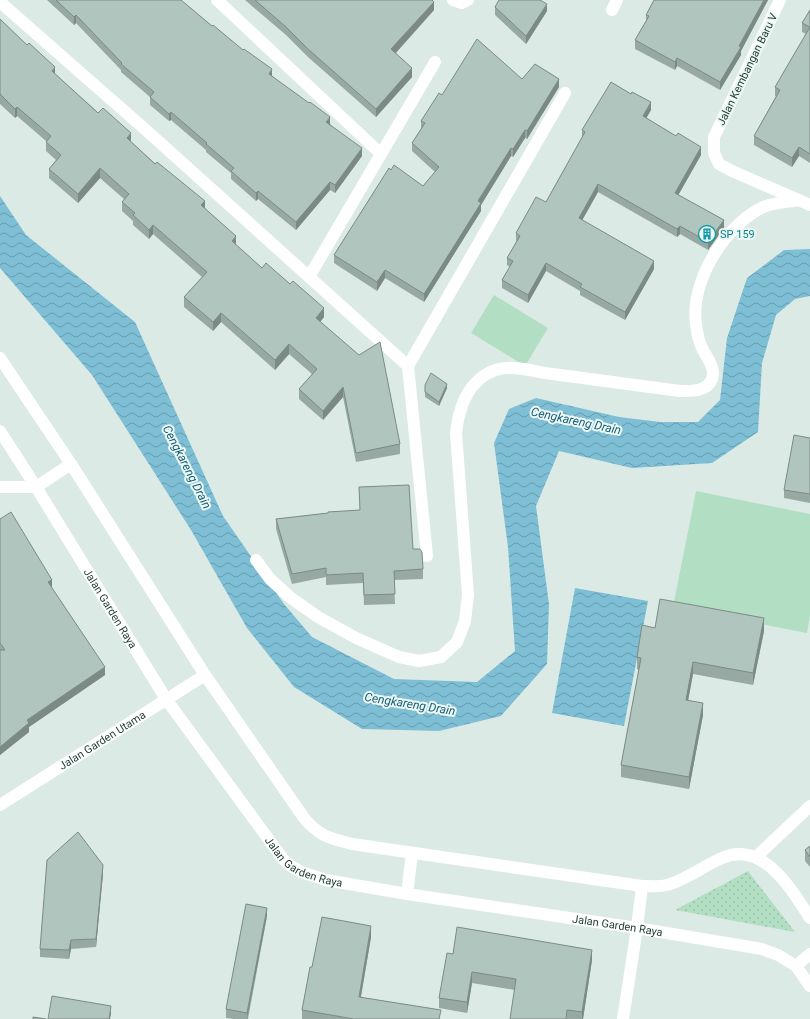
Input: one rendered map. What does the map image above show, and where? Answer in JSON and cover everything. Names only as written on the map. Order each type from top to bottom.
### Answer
[{"type":"street","points":[[217,0],[382,154]]},
{"type":"street","points":[[453,0],[462,3],[468,0]]},
{"type":"street","name":"Jalan Kembangan Baru V","points":[[780,0],[714,137],[714,153],[719,164],[798,200]]},
{"type":"street","points":[[0,2],[141,126],[408,366]]},
{"type":"street","points":[[309,277],[435,62]]},
{"type":"street","points":[[427,556],[408,366],[564,93]]},
{"type":"street","points":[[256,560],[270,579],[291,598],[318,617],[356,638],[399,657],[419,661],[441,657],[457,642],[465,621],[468,595],[456,433],[461,408],[467,394],[478,380],[491,370],[506,368],[524,369],[680,391],[700,390],[707,386],[711,380],[713,372],[711,364],[702,347],[696,325],[696,296],[705,270],[721,245],[740,223],[764,207],[798,200],[810,205]]},
{"type":"street","points":[[0,360],[71,464],[205,675],[313,829],[333,840],[352,844],[642,886],[666,886],[681,880],[723,857],[742,853],[756,857],[775,871],[787,883],[810,918]]},
{"type":"street","name":"Jalan Garden Raya","points":[[0,431],[166,699],[283,859],[292,866],[301,872],[326,880],[407,894],[637,928],[762,949],[778,955],[796,966],[810,986]]},
{"type":"street","points":[[0,487],[36,487],[71,464]]},
{"type":"street","name":"Jalan Garden Utama","points":[[0,805],[205,675]]},
{"type":"street","points":[[756,857],[810,806]]},
{"type":"street","points":[[407,894],[412,853]]},
{"type":"street","points":[[623,1019],[642,886]]},
{"type":"street","points":[[796,966],[810,954]]},
{"type":"green space","points":[[494,295],[548,328],[525,366],[471,333]]},
{"type":"green space","points":[[696,491],[810,514],[810,616],[807,633],[673,607]]},
{"type":"green space","points":[[748,871],[795,932],[675,910]]},
{"type":"water","name":"Cengkareng Drain","points":[[0,196],[26,235],[135,322],[223,516],[284,604],[312,637],[394,679],[477,682],[515,651],[508,547],[494,443],[509,409],[536,398],[619,417],[660,422],[698,422],[720,400],[727,338],[747,278],[784,250],[810,249],[810,296],[795,299],[776,315],[762,363],[758,432],[712,463],[632,468],[559,451],[536,506],[549,604],[547,664],[501,716],[439,731],[362,729],[294,687],[247,628],[191,530],[92,375],[0,268]]},
{"type":"water","points":[[575,588],[648,601],[624,726],[552,713]]},
{"type":"building","points":[[56,0],[181,0],[243,50],[244,49],[272,69],[269,74],[330,117],[326,122],[362,148],[335,185],[330,182],[296,222],[258,191],[256,193],[231,171],[234,168],[206,144],[207,143],[171,112],[169,114],[150,97],[154,92],[121,64],[122,63],[76,15],[74,17]]},
{"type":"building","points":[[255,0],[432,0],[434,2],[391,49],[412,68],[376,109]]},
{"type":"building","points":[[499,0],[540,0],[547,4],[526,36],[495,7]]},
{"type":"building","points":[[654,0],[764,0],[739,46],[741,47],[720,82],[677,58],[675,62],[635,40],[649,16],[646,15]]},
{"type":"building","points":[[810,10],[810,27],[802,23]]},
{"type":"building","points":[[0,19],[27,45],[29,43],[55,67],[52,71],[98,113],[103,108],[131,133],[127,138],[155,164],[157,162],[205,201],[201,205],[236,236],[232,241],[262,268],[266,263],[290,284],[293,281],[324,308],[316,318],[359,355],[380,342],[400,444],[356,453],[343,387],[323,411],[299,389],[317,369],[289,344],[275,360],[221,313],[213,322],[184,297],[207,272],[153,225],[149,230],[133,215],[135,213],[122,202],[129,194],[100,168],[78,194],[49,169],[61,155],[46,142],[51,136],[17,107],[15,109],[0,94]]},
{"type":"building","points":[[810,27],[810,154],[799,147],[792,158],[754,136],[780,90],[775,87]]},
{"type":"building","points":[[477,39],[522,79],[535,64],[559,79],[527,131],[525,130],[513,149],[511,148],[478,201],[481,203],[424,294],[385,270],[377,282],[334,255],[389,168],[391,170],[394,165],[423,186],[439,167],[412,143],[425,123],[421,121],[439,93],[442,95]]},
{"type":"building","points":[[611,82],[631,94],[632,92],[651,102],[643,116],[676,136],[678,133],[701,147],[675,193],[724,220],[708,242],[680,226],[677,229],[598,184],[579,218],[654,261],[625,312],[580,287],[582,284],[546,263],[528,295],[502,280],[513,261],[507,258],[520,236],[516,233],[536,197],[546,202],[585,132],[582,130]]},
{"type":"building","points":[[431,373],[447,384],[439,402],[425,392],[425,385]]},
{"type":"building","points":[[794,435],[810,438],[810,494],[784,490]]},
{"type":"building","points":[[409,485],[413,549],[420,549],[422,552],[423,569],[394,571],[395,594],[364,595],[363,573],[326,575],[326,568],[292,574],[276,519],[328,512],[360,510],[359,487]]},
{"type":"building","points":[[11,512],[52,580],[48,582],[105,667],[27,720],[29,723],[0,747],[0,650],[5,650],[0,643],[0,519]]},
{"type":"building","points":[[660,599],[764,618],[753,673],[693,662],[686,700],[703,703],[689,777],[621,765],[641,658],[637,657],[642,625],[655,628]]},
{"type":"building","points":[[78,832],[103,865],[96,939],[71,940],[69,950],[40,949],[47,860]]},
{"type":"building","points":[[810,846],[810,857],[805,850]]},
{"type":"building","points":[[246,904],[267,908],[247,1013],[226,1009]]},
{"type":"building","points":[[322,917],[371,926],[359,997],[441,1010],[439,1019],[354,1019],[302,1010],[310,967],[312,967]]},
{"type":"building","points":[[457,927],[592,950],[582,1012],[567,1010],[566,1019],[510,1019],[516,979],[472,972],[467,1002],[439,998],[447,953],[453,954]]},
{"type":"building","points":[[52,996],[111,1006],[109,1019],[48,1019]]},
{"type":"building","points":[[33,1017],[46,1019],[33,1019]]},
{"type":"place","name":"SP 159","points":[[707,234]]}]
